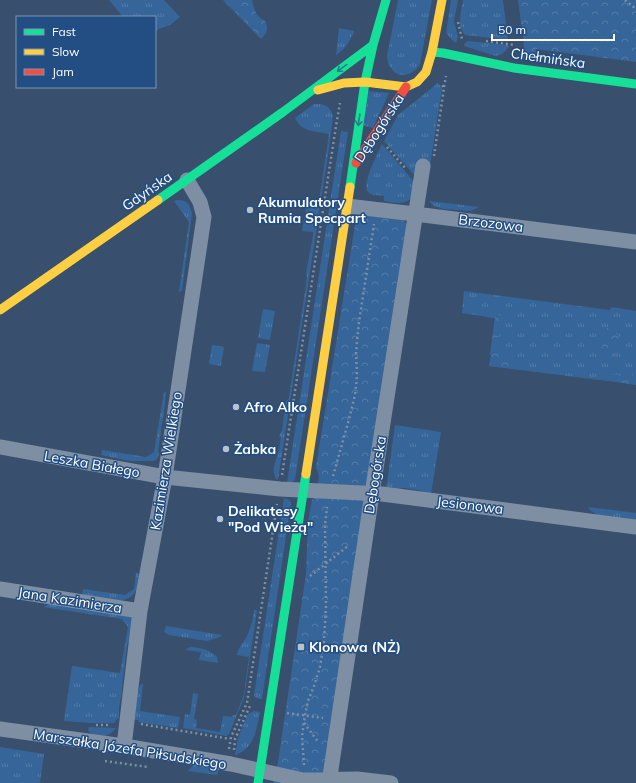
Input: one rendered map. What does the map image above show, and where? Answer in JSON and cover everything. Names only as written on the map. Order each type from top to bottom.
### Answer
[{"type":"main road","name":"Dębogórska","points":[[259,777],[365,82],[373,45],[386,0]]},
{"type":"main road","points":[[406,87],[417,82],[426,72],[432,52],[442,0]]},
{"type":"main road","name":"Gdyńska","points":[[0,310],[187,180],[373,45]]},
{"type":"main road","name":"Chełmińska","points":[[432,52],[514,68],[636,84]]},
{"type":"main road","name":"Gdyńska","points":[[309,92],[344,83],[365,82],[406,87]]},
{"type":"main road","name":"Dębogórska","points":[[353,168],[406,87]]},
{"type":"street","name":"Dębogórska","points":[[329,781],[419,184],[423,166]]},
{"type":"street","name":"Kazimierza Wielkiego","points":[[124,746],[140,611],[165,477],[204,217],[200,202],[187,180]]},
{"type":"street","name":"Brzozowa","points":[[346,206],[636,242]]},
{"type":"street","name":"Leszka Białego","points":[[0,447],[165,477],[303,490]]},
{"type":"street","name":"Jesionowa","points":[[303,490],[372,494],[636,527]]},
{"type":"street","name":"Jana Kazimierza","points":[[0,589],[140,611]]},
{"type":"street","name":"Marszałka Józefa Piłsudskiego","points":[[0,729],[124,746],[227,764],[259,777],[329,781],[357,779],[391,783]]},
{"type":"path","points":[[625,0],[636,9]]},
{"type":"path","points":[[444,88],[446,74]]},
{"type":"path","points":[[227,764],[231,737],[247,703],[336,126],[344,83]]},
{"type":"path","points":[[386,146],[419,184]]},
{"type":"path","points":[[303,780],[305,761],[302,736],[305,715],[308,701],[320,667],[324,641],[326,606],[325,525],[328,491],[355,395],[357,376],[356,352],[359,322],[376,209]]},
{"type":"path","points":[[309,583],[310,576],[362,535],[366,535]]},
{"type":"path","points":[[247,703],[269,710],[338,721]]},
{"type":"green space","points":[[109,0],[164,0],[180,17],[170,25],[156,31],[156,16],[122,16]]},
{"type":"green space","points":[[223,0],[252,0],[256,12],[259,17],[265,21],[267,26],[266,33],[261,39]]},
{"type":"green space","points":[[398,0],[432,0],[420,64],[414,71],[404,75],[400,75],[392,70],[387,56]]},
{"type":"green space","points":[[451,0],[458,0],[454,21],[458,37],[456,43],[446,33]]},
{"type":"green space","points":[[463,0],[503,0],[508,40],[465,35],[460,23]]},
{"type":"green space","points":[[518,0],[636,0],[636,62],[536,49],[534,62],[524,60],[524,46]]},
{"type":"green space","points":[[339,28],[354,31],[347,45],[336,55]]},
{"type":"green space","points":[[468,41],[507,45],[509,47],[502,54],[496,56],[464,46]]},
{"type":"green space","points":[[438,83],[442,88],[428,179],[416,177],[384,141],[398,115]]},
{"type":"green space","points":[[367,91],[389,93],[373,128],[361,125]]},
{"type":"green space","points":[[314,104],[328,107],[333,116],[278,480],[276,479],[274,473],[274,468],[281,437],[279,436],[282,430],[286,401],[289,397],[305,292],[306,273],[313,236],[313,232],[302,231],[306,208],[318,208],[329,134],[305,129],[295,118]]},
{"type":"green space","points":[[341,131],[348,132],[295,480],[291,483],[287,483]]},
{"type":"green space","points":[[382,144],[415,183],[411,198],[405,202],[398,203],[384,201],[384,196],[371,194],[366,188],[368,176]]},
{"type":"green space","points":[[177,200],[188,203],[192,213],[182,291],[179,292],[189,222],[174,201]]},
{"type":"green space","points":[[429,201],[479,207],[471,211],[444,209],[434,206]]},
{"type":"green space","points":[[364,215],[402,220],[408,224],[323,783],[273,783],[278,762],[306,574],[308,522],[312,500],[316,497],[319,476],[316,467],[356,219]]},
{"type":"green space","points":[[464,291],[610,310],[611,307],[636,311],[636,372],[626,377],[622,378],[620,376],[607,381],[489,366],[495,318],[462,313]]},
{"type":"green space","points":[[263,309],[275,311],[270,340],[258,338]]},
{"type":"green space","points":[[491,311],[498,314],[502,324],[499,336],[495,339],[494,347],[510,355],[518,362],[515,369],[489,366],[495,318],[486,317]]},
{"type":"green space","points":[[608,328],[616,333],[621,341],[620,349],[612,356],[603,354],[599,350],[598,344],[598,338],[601,333]]},
{"type":"green space","points":[[257,343],[270,345],[265,372],[252,371]]},
{"type":"green space","points":[[212,345],[224,347],[221,366],[209,364]]},
{"type":"green space","points":[[636,372],[636,385],[609,381],[612,376],[616,374],[625,378]]},
{"type":"green space","points":[[164,392],[166,392],[164,412],[158,451],[159,454],[157,459],[154,461],[130,461],[101,455],[102,450],[146,457],[154,452]]},
{"type":"green space","points":[[395,425],[441,432],[431,494],[405,488],[386,490]]},
{"type":"green space","points":[[284,498],[291,502],[262,699],[259,699],[254,695]]},
{"type":"green space","points":[[588,507],[636,513],[636,520],[598,515]]},
{"type":"green space","points":[[136,573],[140,574],[139,583],[131,597],[118,601],[111,601],[82,597],[83,589],[125,595],[134,589]]},
{"type":"green space","points":[[55,601],[132,617],[134,629],[127,645],[119,718],[114,723],[64,721],[72,666],[120,673],[128,627],[122,619],[43,607]]},
{"type":"green space","points":[[254,610],[257,610],[244,698],[229,734],[226,736],[183,728],[185,714],[190,715],[193,693],[198,694],[194,719],[197,720],[196,728],[220,732],[223,716],[232,717],[233,715],[236,715],[244,694],[249,657],[237,655],[239,648],[249,631]]},
{"type":"green space","points":[[166,626],[222,635],[207,641],[169,635],[164,632]]},
{"type":"green space","points":[[192,647],[209,651],[217,657],[218,663],[199,660],[201,652],[186,650]]},
{"type":"green space","points":[[141,684],[143,684],[140,711],[180,717],[178,728],[139,722],[138,720],[130,720],[135,698]]},
{"type":"green space","points":[[254,711],[260,712],[254,738],[247,748],[235,755],[238,738],[248,714]]},
{"type":"green space","points":[[89,727],[116,728],[106,736],[93,737],[88,730]]},
{"type":"green space","points":[[0,747],[44,754],[40,783],[0,783]]},
{"type":"green space","points":[[193,765],[219,769],[217,775],[188,771]]},
{"type":"traffic: fast","points":[[350,187],[365,82],[373,45],[386,0]]},
{"type":"traffic: fast","points":[[158,200],[283,112],[373,45]]},
{"type":"traffic: fast","points":[[432,52],[514,68],[636,84]]},
{"type":"traffic: fast","points":[[258,783],[306,474]]},
{"type":"traffic: slow","points":[[318,90],[344,83],[365,82],[406,87],[417,82],[426,72],[432,52],[442,0]]},
{"type":"traffic: slow","points":[[306,474],[350,187]]},
{"type":"traffic: slow","points":[[0,310],[158,200]]},
{"type":"traffic: jam","points":[[356,163],[406,87]]},
{"type":"place","name":"Akumulatory Rumia Specpart","points":[[250,210]]},
{"type":"place","name":"Afro Alko","points":[[236,407]]},
{"type":"place","name":"Żabka","points":[[226,449]]},
{"type":"place","name":"Delikatesy \"Pod Wieżą\"","points":[[220,519]]},
{"type":"place","name":"Klonowa (NŻ)","points":[[301,647]]}]
